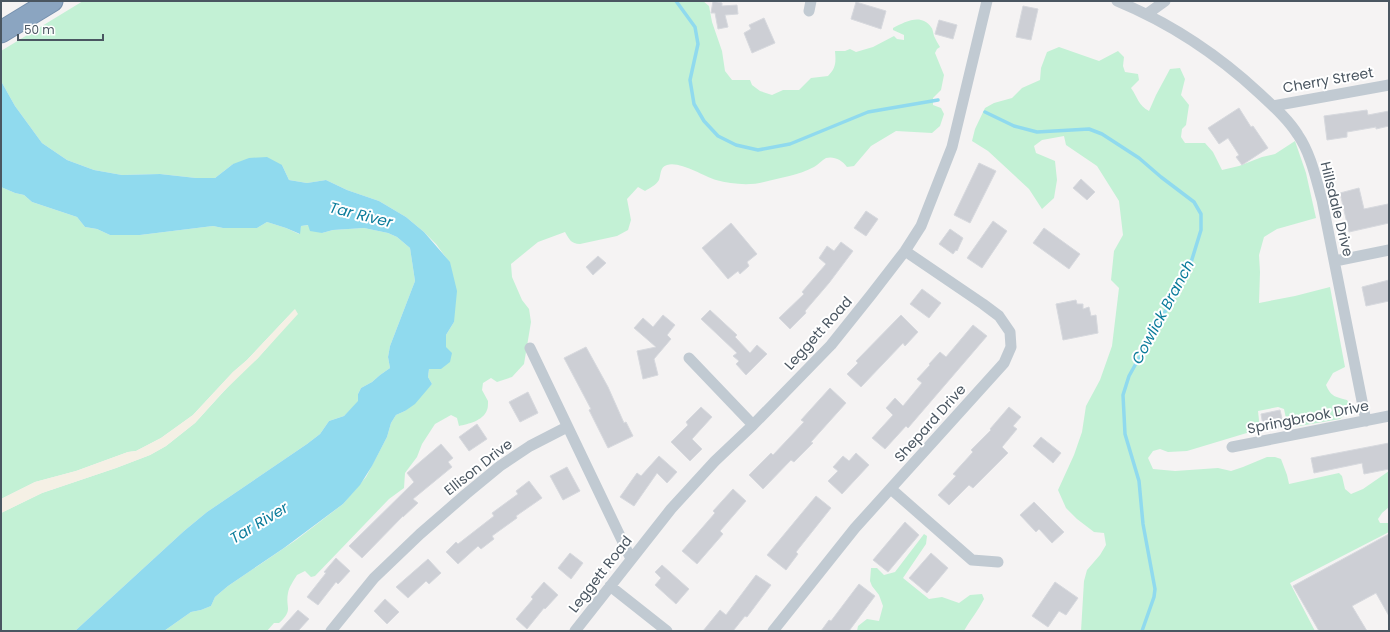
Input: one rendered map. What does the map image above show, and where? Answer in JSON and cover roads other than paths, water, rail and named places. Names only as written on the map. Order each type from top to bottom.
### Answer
[{"type":"highway","points":[[1,25],[44,5]]},
{"type":"highway","points":[[1,32],[44,5]]},
{"type":"street","name":"Leggett Road","points":[[574,631],[671,509],[830,345],[905,251],[921,226],[952,147],[987,1]]},
{"type":"street","name":"Hillsdale Drive","points":[[1118,1],[1147,14],[1184,35],[1218,58],[1273,106],[1298,135],[1316,176],[1322,200],[1366,421]]},
{"type":"street","points":[[1147,14],[1165,1]]},
{"type":"street","name":"Cherry Street","points":[[1273,106],[1389,85]]},
{"type":"street","points":[[1335,261],[1389,250]]},
{"type":"street","name":"Shepard Drive","points":[[773,631],[855,528],[1004,363],[1011,347],[1010,332],[999,316],[905,251]]},
{"type":"street","points":[[530,348],[631,560]]},
{"type":"street","points":[[689,358],[753,425]]},
{"type":"street","name":"Springbrook Drive","points":[[1232,447],[1389,416]]},
{"type":"street","name":"Ellison Drive","points":[[331,631],[374,578],[420,534],[466,494],[506,462],[530,446],[567,427]]},
{"type":"street","points":[[891,489],[972,560],[998,562]]},
{"type":"street","points":[[610,586],[667,631]]},
{"type":"water","name":"Tar River","points":[[1,81],[15,106],[42,143],[67,160],[94,170],[122,175],[160,174],[196,178],[215,178],[233,164],[249,158],[267,157],[282,165],[289,180],[307,183],[326,180],[347,190],[379,201],[406,217],[424,232],[450,262],[457,291],[454,322],[446,335],[446,347],[452,353],[450,362],[441,369],[429,369],[428,377],[432,384],[415,404],[396,415],[391,423],[387,437],[360,485],[343,504],[284,548],[228,586],[215,597],[211,606],[191,612],[164,631],[75,631],[184,531],[207,512],[307,444],[320,434],[329,421],[344,416],[358,401],[358,394],[361,388],[372,382],[390,368],[388,357],[390,346],[415,281],[410,248],[397,237],[388,233],[364,228],[333,230],[322,233],[310,231],[308,225],[301,226],[300,234],[267,222],[257,228],[223,228],[213,226],[140,235],[110,235],[97,229],[85,227],[77,217],[32,202],[24,195],[1,187]]},
{"type":"waterway","name":"Cowlick Branch","points":[[676,1],[695,27],[698,44],[690,80],[694,104],[704,121],[718,136],[736,145],[758,150],[790,144],[868,112],[938,100]]},
{"type":"waterway","name":"Cowlick Branch","points":[[985,112],[1014,126],[1037,132],[1089,129],[1102,134],[1139,158],[1194,202],[1201,214],[1201,230],[1189,269],[1129,376],[1123,395],[1125,434],[1139,481],[1143,524],[1155,589],[1154,597],[1142,631]]}]
